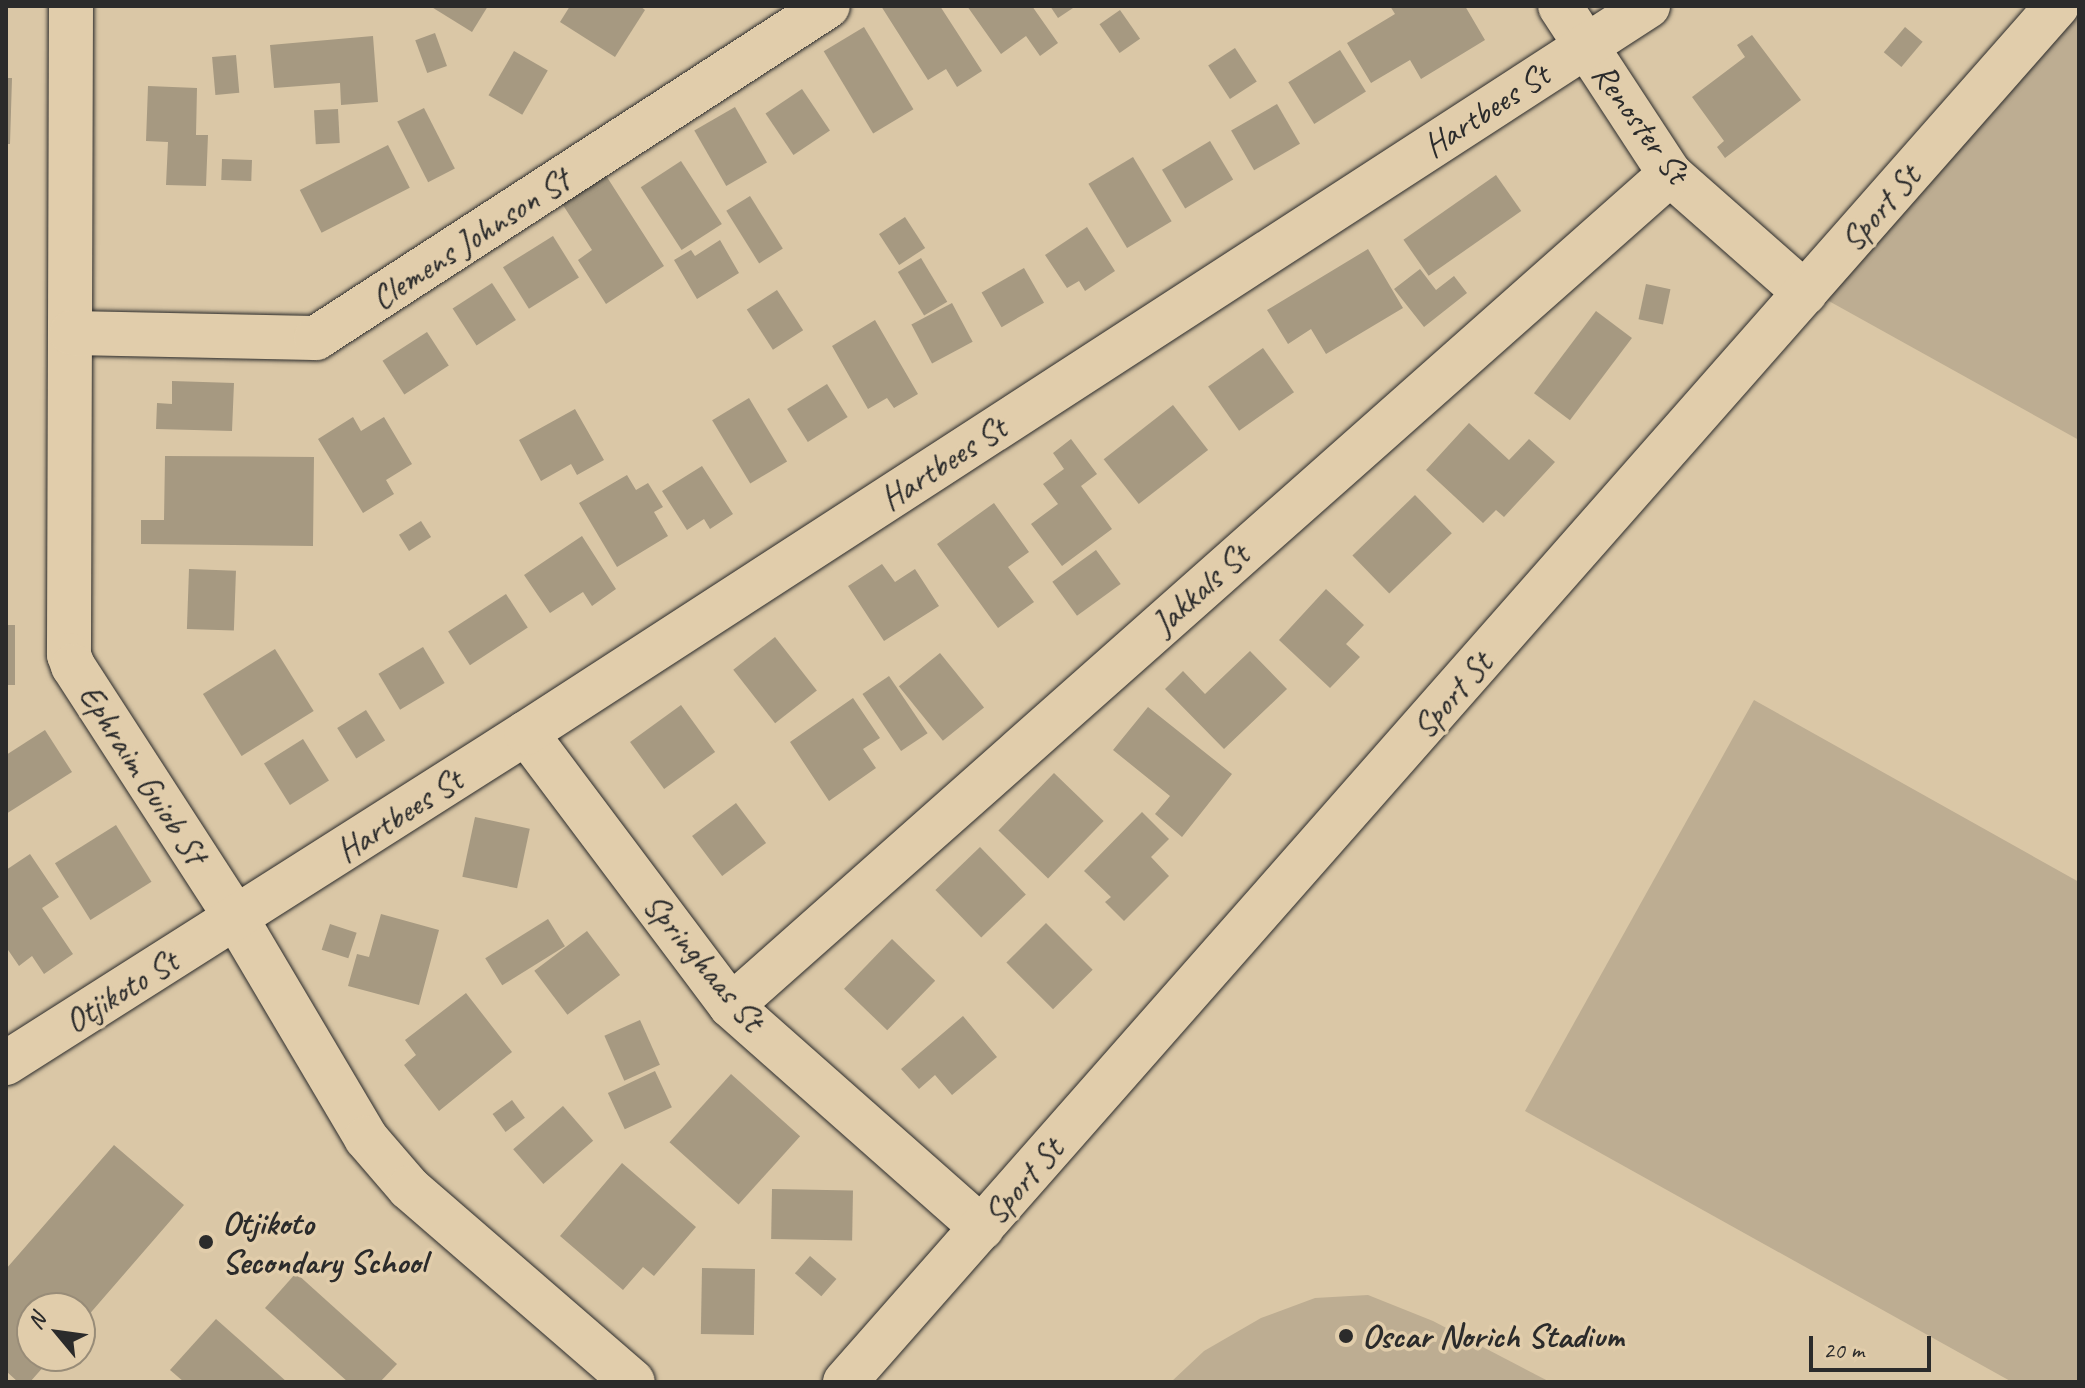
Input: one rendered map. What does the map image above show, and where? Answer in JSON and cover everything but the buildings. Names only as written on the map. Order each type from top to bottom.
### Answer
[{"type":"street","name":"Ephraim Guiob St","points":[[71,6],[69,655],[236,918],[366,1138],[409,1188],[633,1382]]},
{"type":"street","name":"Clemens Johnson St","points":[[71,333],[316,338],[828,6]]},
{"type":"street","name":"Renoster St","points":[[1560,6],[1670,174],[1805,293]]},
{"type":"street","name":"Hartbees St","points":[[236,918],[1648,6]]},
{"type":"street","name":"Sport St","points":[[845,1382],[2057,6]]},
{"type":"street","name":"Jakkals St","points":[[731,1006],[1670,174]]},
{"type":"street","name":"Springhaas St","points":[[526,733],[731,1006],[982,1228]]},
{"type":"street","name":"Otjikoto St","points":[[6,1063],[236,918]]},
{"type":"shaded area","points":[[2079,10],[2079,440],[1827,300]]},
{"type":"shaded area","points":[[1754,700],[2079,882],[2079,1382],[2012,1382],[1525,1111]]},
{"type":"shaded area","name":"Oscar Norich Stadium","points":[[1368,1295],[1433,1321],[1550,1382],[1171,1382],[1204,1351],[1261,1318],[1315,1298]]},
{"type":"place","name":"Otjikoto Secondary School","points":[[206,1242]]},
{"type":"place","name":"Oscar Norich Stadium","points":[[1346,1336]]}]
